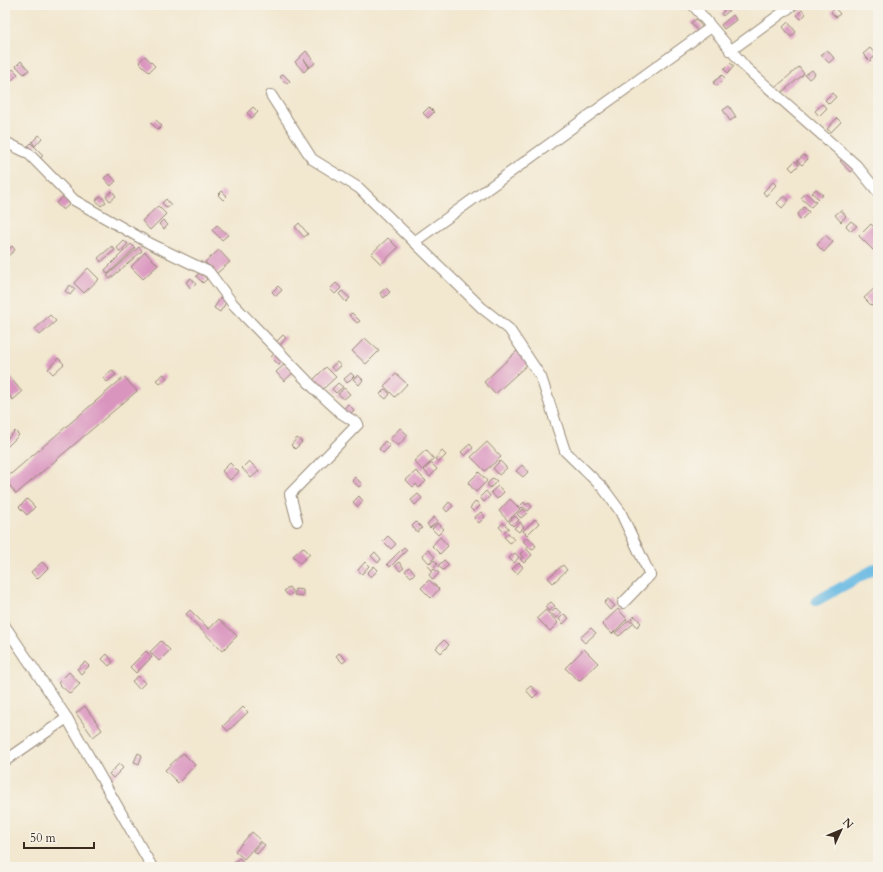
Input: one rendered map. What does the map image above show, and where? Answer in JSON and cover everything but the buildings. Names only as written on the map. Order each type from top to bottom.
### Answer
[{"type":"street","points":[[692,5],[710,28],[746,68],[856,165],[878,192]]},
{"type":"street","points":[[730,51],[794,5]]},
{"type":"street","points":[[414,242],[710,28]]},
{"type":"street","points":[[272,95],[312,159],[358,188],[482,308],[509,328],[541,377],[564,451],[603,488],[620,511],[650,575],[623,603]]},
{"type":"street","points":[[5,142],[28,153],[74,200],[149,243],[209,272],[233,304],[310,384],[341,413],[358,424],[290,494],[297,521]]},
{"type":"street","points":[[5,626],[67,718],[152,867]]},
{"type":"street","points":[[5,761],[67,718]]},
{"type":"waterway","points":[[816,601],[878,567]]}]
